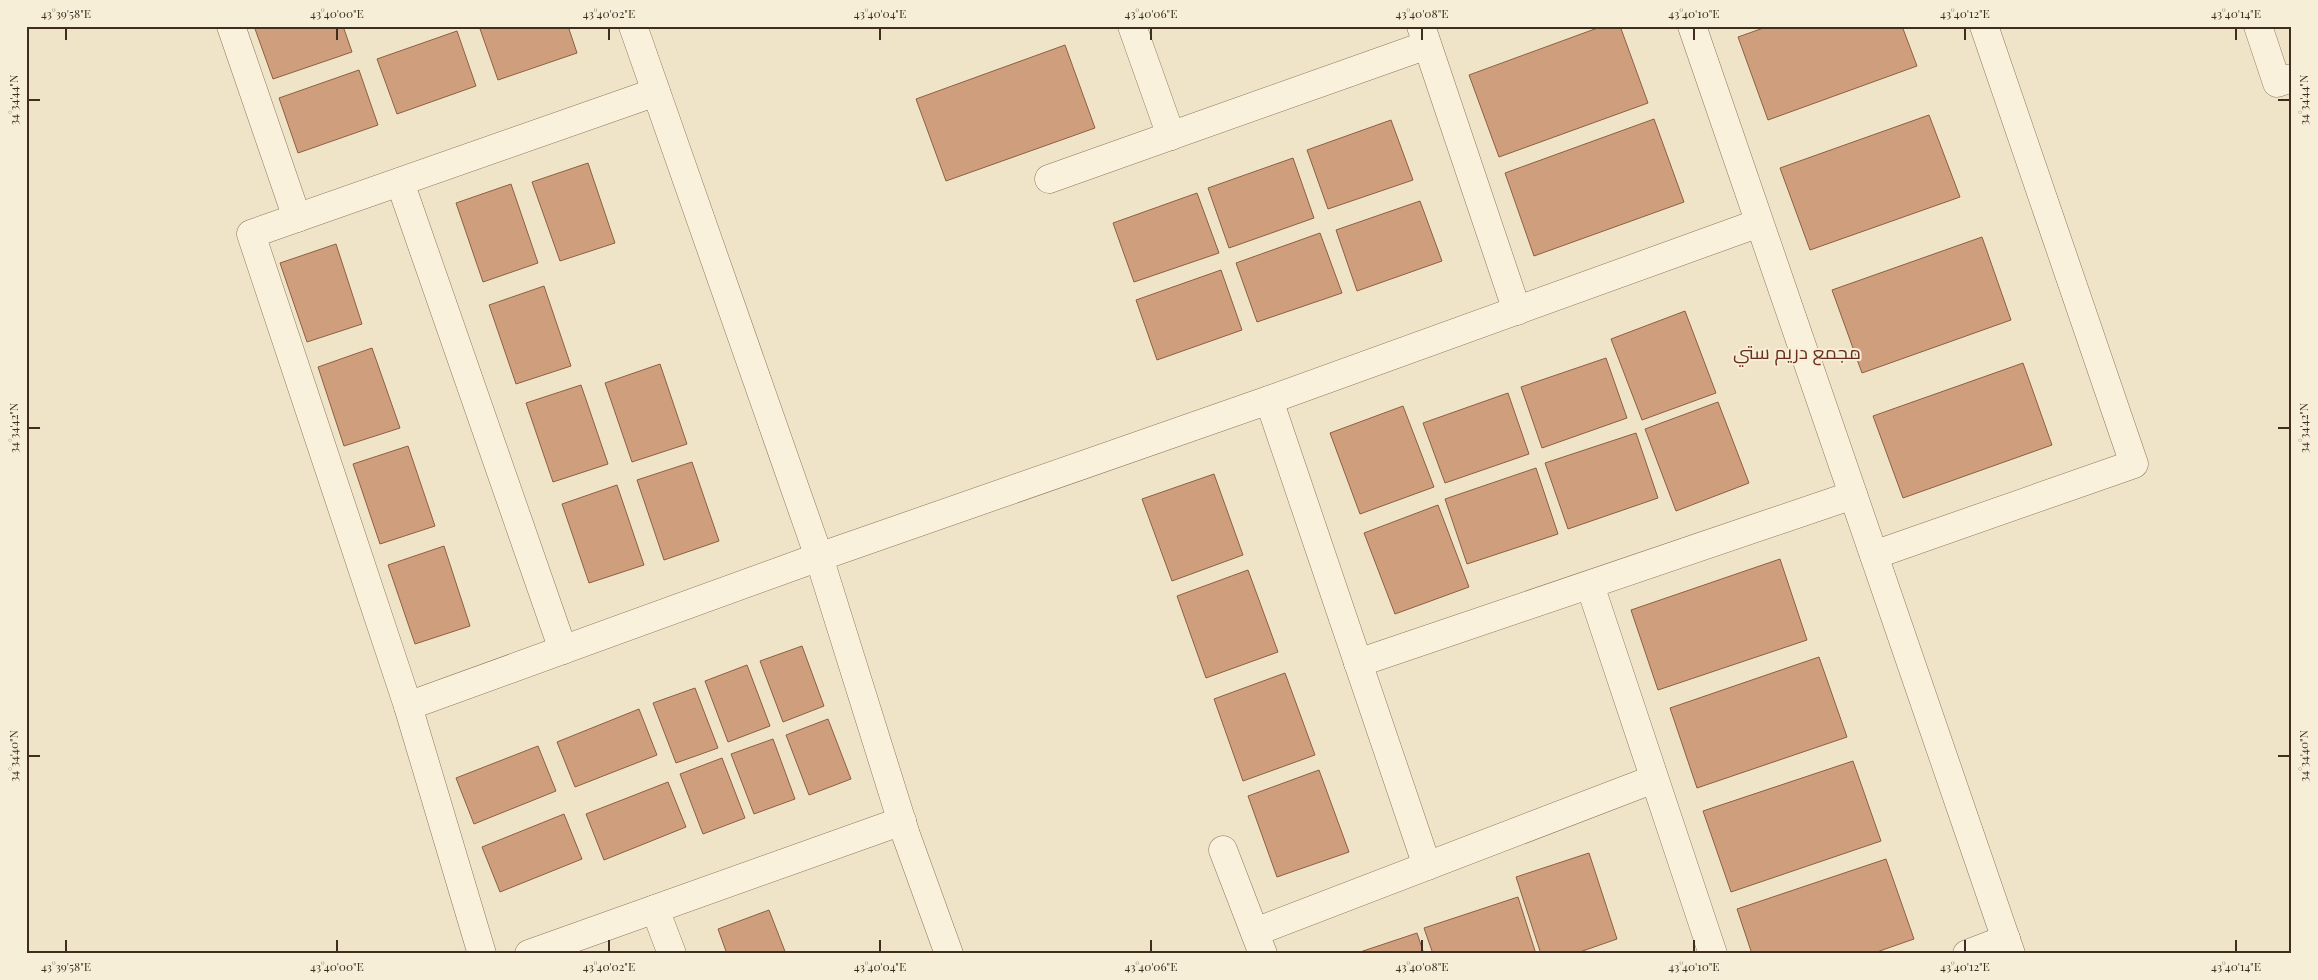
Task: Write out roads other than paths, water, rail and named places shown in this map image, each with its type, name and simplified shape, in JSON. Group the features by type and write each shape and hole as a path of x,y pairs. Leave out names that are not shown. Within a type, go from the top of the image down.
{"street":[{"path":"231,26 296,218"},
{"path":"633,26 820,557 902,821 949,954"},
{"path":"1132,26 1170,136"},
{"path":"1692,26 2009,946 1967,954"},
{"path":"1874,555 2134,464 1984,26"},
{"path":"2258,26 2277,83 2292,78"},
{"path":"1049,179 1170,136 1424,36 1517,311"},
{"path":"482,954 408,706 251,234 656,92"},
{"path":"400,182 563,650"},
{"path":"408,706 820,557 1269,400 1759,223"},
{"path":"1269,400 1427,866"},
{"path":"1358,663 1853,495"},
{"path":"1590,585 1713,954"},
{"path":"1223,850 1259,943 1427,866 1654,779"},
{"path":"529,954 902,821"},
{"path":"655,909 672,954"}],"district":[{"name":"مجمع دريم ستي","path":"1797,351"}]}
